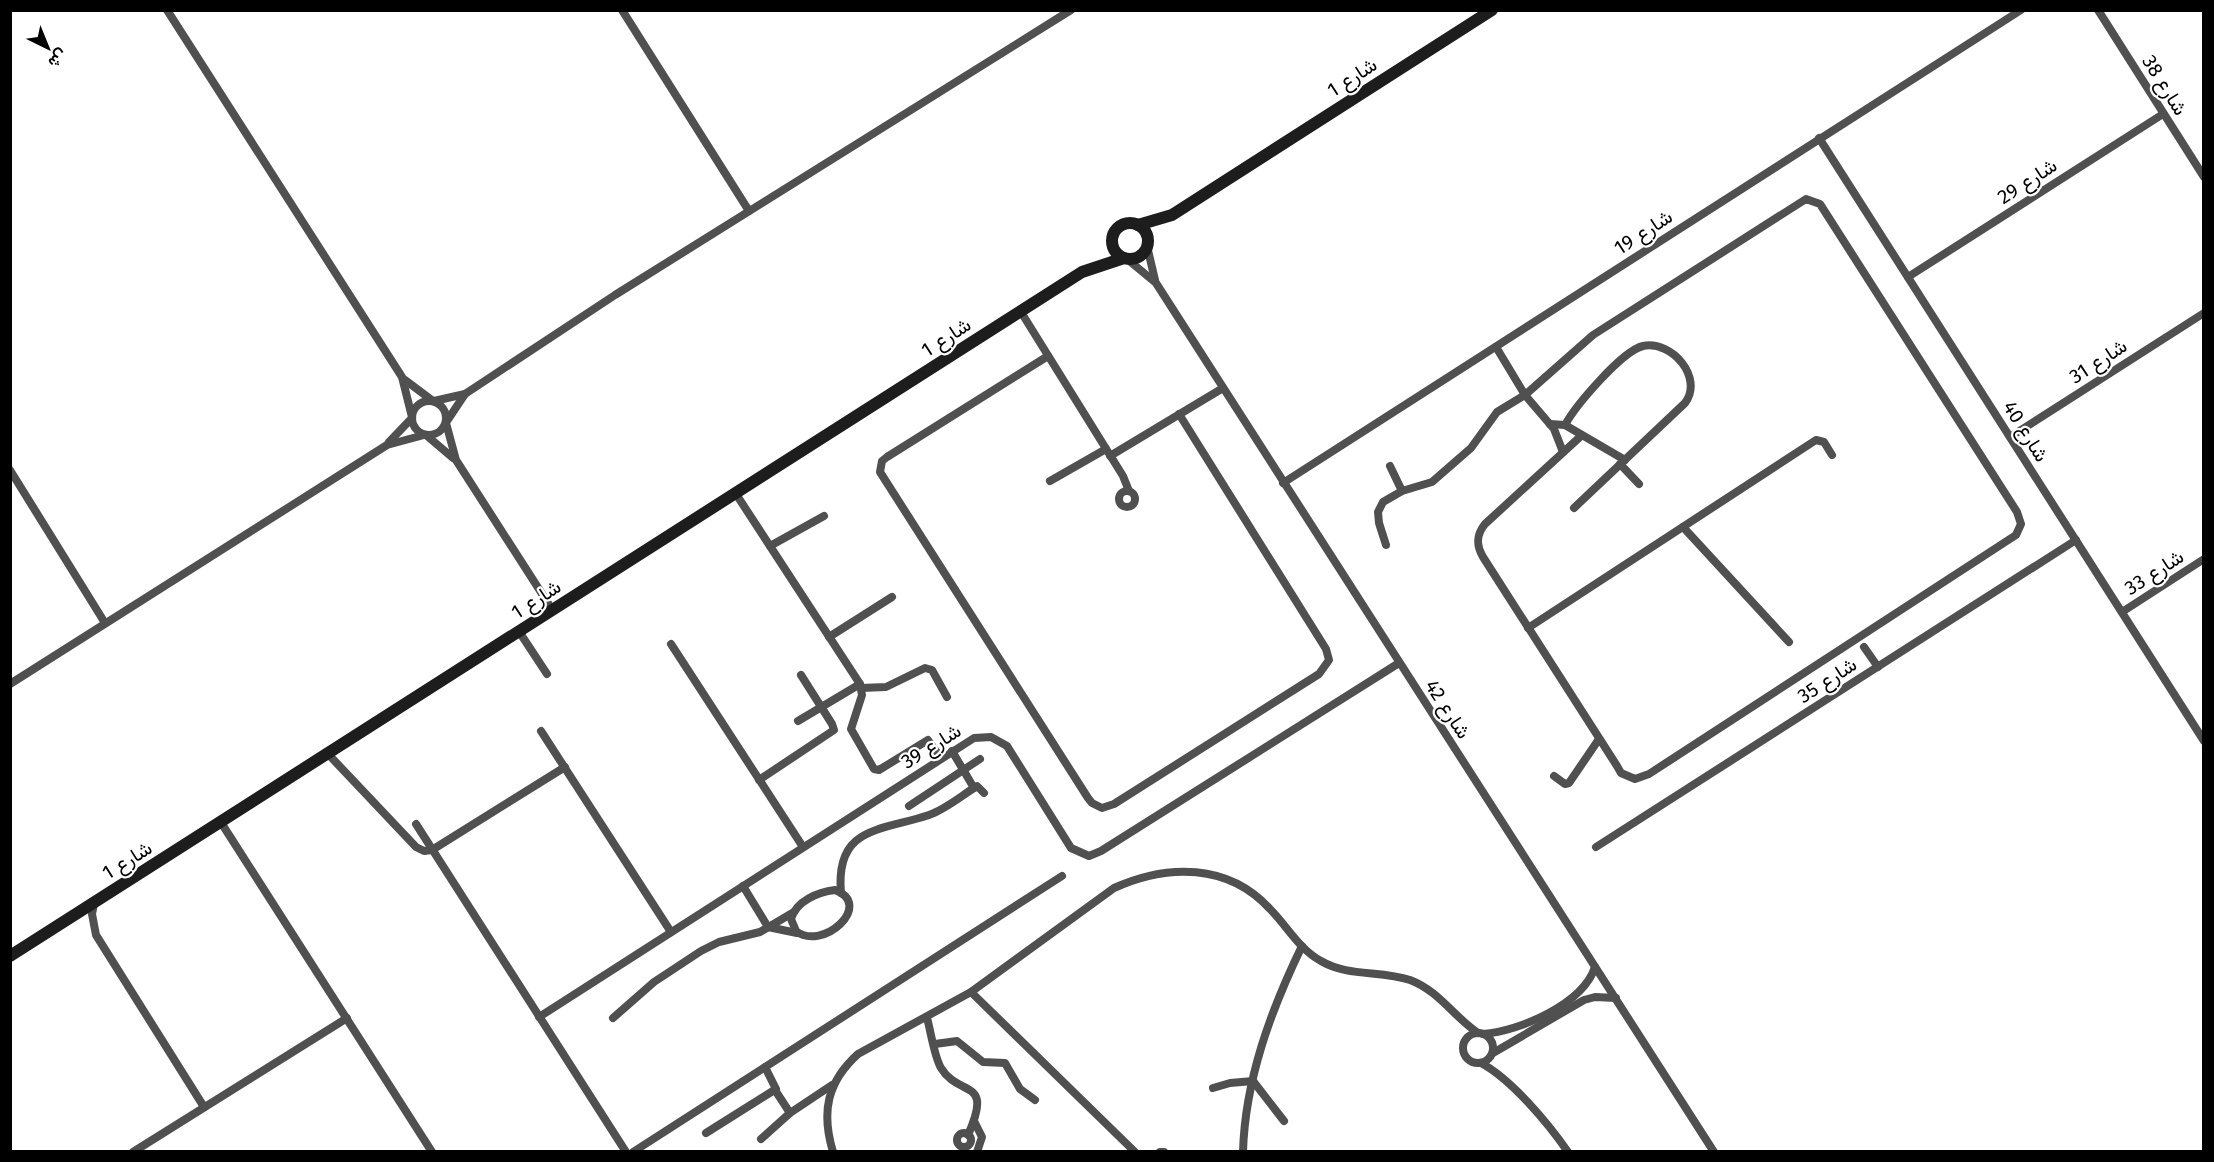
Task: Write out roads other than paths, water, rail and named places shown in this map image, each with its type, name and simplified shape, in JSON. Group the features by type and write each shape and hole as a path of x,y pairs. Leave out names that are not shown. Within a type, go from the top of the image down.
{"street":[{"path":"167,10 402,377 416,430 456,460"},
{"path":"622,10 748,211"},
{"name":"شارع 1","path":"1138,225 1172,215 1492,10"},
{"name":"شارع 19","path":"1283,483 2021,10"},
{"name":"شارع 38","path":"2098,10 2204,177"},
{"path":"10,684 387,445 419,404 465,394 748,211 1066,12"},
{"name":"شارع 29","path":"1908,277 2163,114"},
{"name":"شارع 40","path":"1819,138 2204,741"},
{"path":"1386,545 1380,533 1379,510 1383,502 1402,491 1432,482 1471,448 1497,412 1525,395 1593,335 1806,199 1816,201 2017,512 2021,524 2016,536 1861,643 1642,777 1635,779 1621,772 1479,551 1478,537 1485,524 1581,436"},
{"name":"شارع 1","path":"1147,244 1172,215"},
{"path":"1126,223 1138,225 1144,230 1147,244 1138,257 1125,258 1116,253 1112,241 1119,227 1126,223"},
{"name":"شارع 1","path":"1082,273 1112,241"},
{"name":"شارع 42","path":"1147,244 1156,283"},
{"name":"شارع 1","path":"10,956 222,824 1082,273 1125,258"},
{"name":"شارع 42","path":"1125,258 1156,283 1714,1152"},
{"path":"1021,312 1108,452 1129,491"},
{"name":"شارع 31","path":"2010,437 2204,313"},
{"path":"1565,425 1581,400 1632,351 1653,345 1666,350 1689,375 1692,389 1689,397 1574,508"},
{"path":"1496,346 1525,395 1550,424 1563,452"},
{"path":"1048,356 887,458 880,466 880,472 1088,798 1102,808 1114,804 1320,674 1328,666 1326,649 1179,414"},
{"path":"402,377 444,409 456,460 553,611"},
{"path":"1050,482 1179,414 1223,388"},
{"path":"387,445 440,432 465,394"},
{"path":"1550,424 1565,425 1623,462 1639,484"},
{"path":"1528,628 1816,440 1824,442 1832,455"},
{"path":"1390,466 1402,491"},
{"path":"10,470 105,623"},
{"path":"736,494 860,686 862,695 851,729 874,769 879,770 928,740 941,758"},
{"path":"770,546 824,516"},
{"path":"1683,527 1789,642"},
{"name":"شارع 35","path":"1596,847 2076,540"},
{"name":"شارع 33","path":"2122,612 2204,559"},
{"path":"829,637 892,597"},
{"path":"520,633 547,674"},
{"path":"1861,643 1878,667"},
{"path":"671,644 803,847"},
{"name":"شارع 39","path":"539,1017 974,738 991,737 1000,740 1006,746 1071,848 1089,856 1101,851 1399,663"},
{"path":"798,721 860,686 886,687 925,668 932,670 947,696"},
{"path":"759,780 832,733 834,727 801,675"},
{"path":"541,731 671,932"},
{"path":"1554,776 1568,784 1599,739"},
{"path":"952,751 974,788"},
{"path":"329,755 416,847 424,851 432,850 565,767"},
{"path":"909,806 980,759"},
{"path":"743,886 768,927 800,935 821,934 841,924 848,917 849,908 841,892 840,866 851,844 874,829 936,812 974,788 980,787 984,793"},
{"path":"222,824 432,1152"},
{"path":"416,824 626,1152"},
{"path":"833,1152 826,1119 827,1100 844,1066 858,1054 971,992 1114,888 1137,878 1161,872 1185,870 1204,872 1238,884 1268,906 1302,946 1321,962 1336,968 1392,976 1417,984 1438,996 1460,1019 1493,1043 1492,1055 1498,1074"},
{"path":"633,1152 1062,876"},
{"path":"613,1018 654,982 701,951 718,942 749,936 768,927 794,912 808,899 821,893 835,890 841,892"},
{"path":"94,904 92,914 96,935 204,1107"},
{"path":"794,912 792,923 800,935"},
{"path":"1243,1152 1244,1126 1253,1081 1272,1012 1302,946"},
{"path":"1466,1039 1481,1033 1505,1031 1535,1020 1579,992 1592,976 1595,967"},
{"path":"971,992 1135,1152"},
{"path":"1481,1063 1584,1000 1606,996 1616,998"},
{"path":"133,1152 347,1018"},
{"path":"927,1018 941,1068 952,1080 967,1086 976,1099 977,1114 968,1135 963,1134 958,1137 961,1149"},
{"path":"1460,1019 1466,1039 1463,1048 1467,1058 1481,1063 1498,1074 1547,1124 1568,1152"},
{"path":"935,1044 957,1041 983,1062 1005,1063 1020,1089 1035,1101"},
{"path":"765,1067 776,1087 775,1090 790,1113"},
{"path":"1213,1088 1230,1083 1253,1081"},
{"path":"1253,1081 1284,1121"},
{"path":"761,1139 790,1113 833,1085"},
{"path":"706,1133 775,1090"},
{"path":"974,1121 982,1137 977,1152"},
{"path":"645,1143 651,1152"}]}
